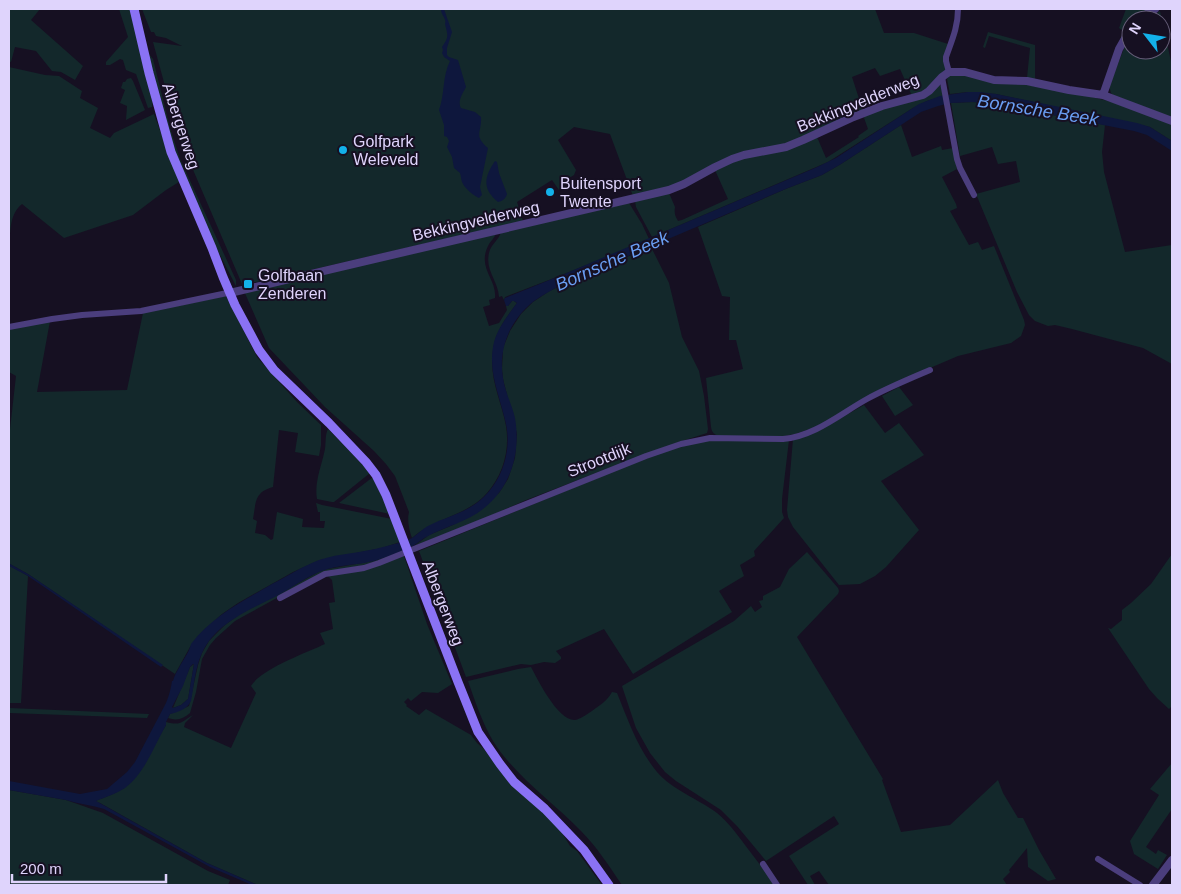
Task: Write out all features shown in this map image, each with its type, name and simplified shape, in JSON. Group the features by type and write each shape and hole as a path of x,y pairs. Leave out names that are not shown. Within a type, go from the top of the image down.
{"main road":[{"name":"Albergerweg","path":"134,9 149,73 171,152 212,248 259,350 274,370 329,423 376,475 404,540 478,732 514,782 545,809 584,850 609,885"}],"street":[{"path":"958,9 956,29 946,57 945,94 957,159 974,195"},
{"path":"1104,95 1121,46"},
{"path":"946,75 959,71 994,80 1027,81 1104,95 1172,121"},
{"name":"Bekkingvelderweg","path":"9,327 82,315 141,311 232,292 669,190 732,159 786,147 844,120 882,106 923,96 946,75"},
{"name":"Strootdijk","path":"280,598 325,574 372,566 646,456 681,444 710,438 783,439 801,435 831,422 867,399 930,370"},
{"path":"1098,859 1140,885"},
{"path":"1153,885 1170,867 1172,860"},
{"path":"763,864 777,885"}],"green space":[{"path":"9,9 40,9 31,20 83,66 75,80 61,72 52,71 36,51 15,47 11,62 9,61"},
{"path":"119,9 132,9 153,98 152,107 148,108 136,74 126,70 123,60 120,59 110,65 106,65 106,62 128,37"},
{"path":"142,9 875,9 884,33 914,33 948,44 946,70 928,89 912,96 900,69 880,76 875,68 852,77 863,111 845,117 791,143 753,151 671,186 633,196 610,134 574,127 558,140 576,170 574,175 564,181 559,190 552,180 517,202 523,221 242,284 182,144 153,42 182,46 166,38 156,36 154,32 151,32"},
{"path":"1126,9 1152,9 1150,10"},
{"path":"988,32 1035,45 1035,80 1027,78 1030,48 989,36 985,48 983,47"},
{"path":"1121,38 1121,45 1113,61 1111,61"},
{"path":"148,53 153,59 170,128 180,159 236,280 236,286 206,228 172,150"},
{"path":"1121,56 1121,60 1171,60 1172,117 1114,96 1109,86"},
{"path":"9,67 59,76 82,91 80,98 98,108 90,128 110,138 114,133 154,114 179,182 133,215 64,238 22,204 13,218 9,246"},
{"path":"957,74 1017,83 1112,102 1172,123 1172,141 1150,127 996,94 968,92 950,94 947,79 949,76"},
{"path":"131,78 145,110 126,120 127,106 120,103 125,90 121,88 123,82"},
{"path":"939,85 941,86 943,96 913,108 828,162 652,237 636,207 635,201 669,193 675,207 676,218 678,221 682,220 728,199 715,170 736,160 817,137 826,158 868,129 863,115"},
{"path":"951,103 991,103 1105,125 1102,152 1104,172 1125,252 1172,245 1172,364 1143,348 1055,325 1048,326 1035,321 1029,315 1017,292 976,194 1020,182 1016,161 998,164 992,147 960,156"},
{"path":"901,125 912,157 941,146 942,150 953,148 957,169 942,177 957,208 950,211 969,245 978,242 982,250 994,246 1024,320 1025,325 1021,336 1011,343 958,356 923,371 816,427 795,434 784,436 720,437 716,435 711,427 706,378 743,369 736,340 729,340 730,297 722,296 698,227 822,175"},
{"path":"629,203 649,239 505,297 504,300 502,296 499,297 488,259 490,250 501,232"},
{"path":"496,234 489,244 485,260 495,291 495,298 489,300 490,305 483,307 489,326 499,323 507,310 506,306 512,301 517,303 499,331 494,344 492,361 494,380 506,426 507,444 504,462 493,486 479,501 430,526 412,538 408,518 409,512 395,476 374,451 325,407 269,348 244,291"},
{"path":"651,247 669,283 682,337 699,371 704,396 707,433 526,500 414,546 429,535 453,525 499,493 508,479 515,458 517,434 503,379 503,348 510,331 521,314 533,302 567,282"},
{"path":"226,296 257,357 297,402 321,425 319,456 295,452 298,433 279,430 273,487 262,492 257,499 253,519 257,521 255,533 265,535 271,540 273,539 277,512 303,519 302,527 324,528 325,521 320,521 320,512 318,512 316,503 392,519 400,542 382,548 320,560 293,572 238,603 202,632 190,647 175,674 28,574 10,564 10,566 28,576 21,703 9,703 9,438 16,376 9,372 9,329 50,321 37,392 127,390 143,313"},
{"path":"899,387 913,405 895,416 882,396"},
{"path":"864,405 885,433 899,423 924,455 881,481 919,530 886,567 875,576 860,584 839,585 793,527 788,517 793,439 832,423"},
{"path":"328,429 370,473 334,502 317,499 316,493"},
{"path":"789,440 782,499 784,518 754,551 755,556 740,565 744,576 719,591 732,612 633,674 604,629 556,651 561,659 555,663 521,664 466,677 419,551 656,454 706,441"},
{"path":"373,477 390,514 339,503"},
{"path":"403,551 372,564 324,572 235,621 216,638 202,659 190,713 180,719 168,718 170,714 189,706 202,653 209,641 225,625 240,614 322,570 373,561"},
{"path":"807,552 839,591 797,637 883,779 901,832 950,825 998,780 1003,793 1018,818 1023,818 1056,879 1048,881 1028,867 1027,848 1003,879 1007,885 829,885 819,871 810,876 815,885 808,885 789,856 839,824 834,816 766,861 721,810 676,781 665,772 650,753 636,728 622,686 734,621 751,606 755,612 762,607 759,601 763,600 763,596 780,587 789,569"},
{"path":"1172,554 1172,706 1169,709 1149,689 1108,628 1111,629 1122,620 1122,610 1151,584"},
{"path":"404,556 427,624 452,684 438,693 422,692 411,701 408,698 404,702 406,706 419,715 426,709 471,735 505,776 558,826 570,846 577,851 602,885 258,885 207,863 95,801 117,792 130,782 147,759 166,722 178,723 193,715 185,723 184,727 231,748 256,693 251,686 256,680 274,668 325,644 320,633 333,629 329,603 335,602 332,580 327,575"},
{"path":"194,664 188,699 181,705 173,708 190,667"},
{"path":"531,667 549,699 569,719 582,718 603,703 612,692 617,693 639,744 657,772 670,784 710,808 729,824 775,885 622,885 587,837 512,765 493,741 482,719 468,681"},
{"path":"9,708 149,714 147,718 10,713 9,733"},
{"path":"1172,763 1172,809 1146,847 1156,854 1158,850 1167,855 1158,869 1134,854 1130,841 1159,795 1150,789"},
{"path":"9,790 66,800 103,813 208,871 230,880 228,885 9,885"}],"water":[{"path":"441,9 444,9 452,32 447,55 458,60 466,87 461,97 461,108 475,112 481,117 479,137 488,148 480,187 482,195 479,198 469,192 463,185 460,173 454,168 452,157 447,147 449,141 444,136 444,125 439,110 447,67 450,61 442,53 442,47 447,34"},
{"name":"Bornsche Beek","path":"968,92 996,94 1137,123 1150,127 1172,141 1172,151 1147,135 1134,131 991,103 951,103 938,106 921,112 822,175 567,282 534,301 518,317 504,345 502,356 503,378 515,418 516,444 512,468 507,480 493,500 477,513 424,538 413,546 374,561 334,567 317,573 226,624 217,632 202,653 196,671 191,701 182,710 170,714 144,767 125,788 96,801 207,863 258,885 252,885 210,867 104,809 9,790 9,781 80,794 107,789 127,772 135,762 166,703 172,681 191,644 199,634 228,610 313,562 375,549 412,538 427,526 473,506 486,495 499,477 506,457 506,424 495,383 492,363 492,353 496,337 517,303 512,301 506,306 505,298 815,168 836,158 919,104 940,96","holes":["194,664 188,699 181,705 173,708 190,667"]},
{"path":"495,161 497,162 507,194 504,199 498,202 489,192 486,183"},
{"path":"10,564 28,574 163,665 161,667 28,576 9,566"}],"place":[{"name":"Golfpark Weleveld","path":"343,150"},
{"name":"Buitensport Twente","path":"550,192"},
{"name":"Golfbaan Zenderen","path":"248,284"}]}
